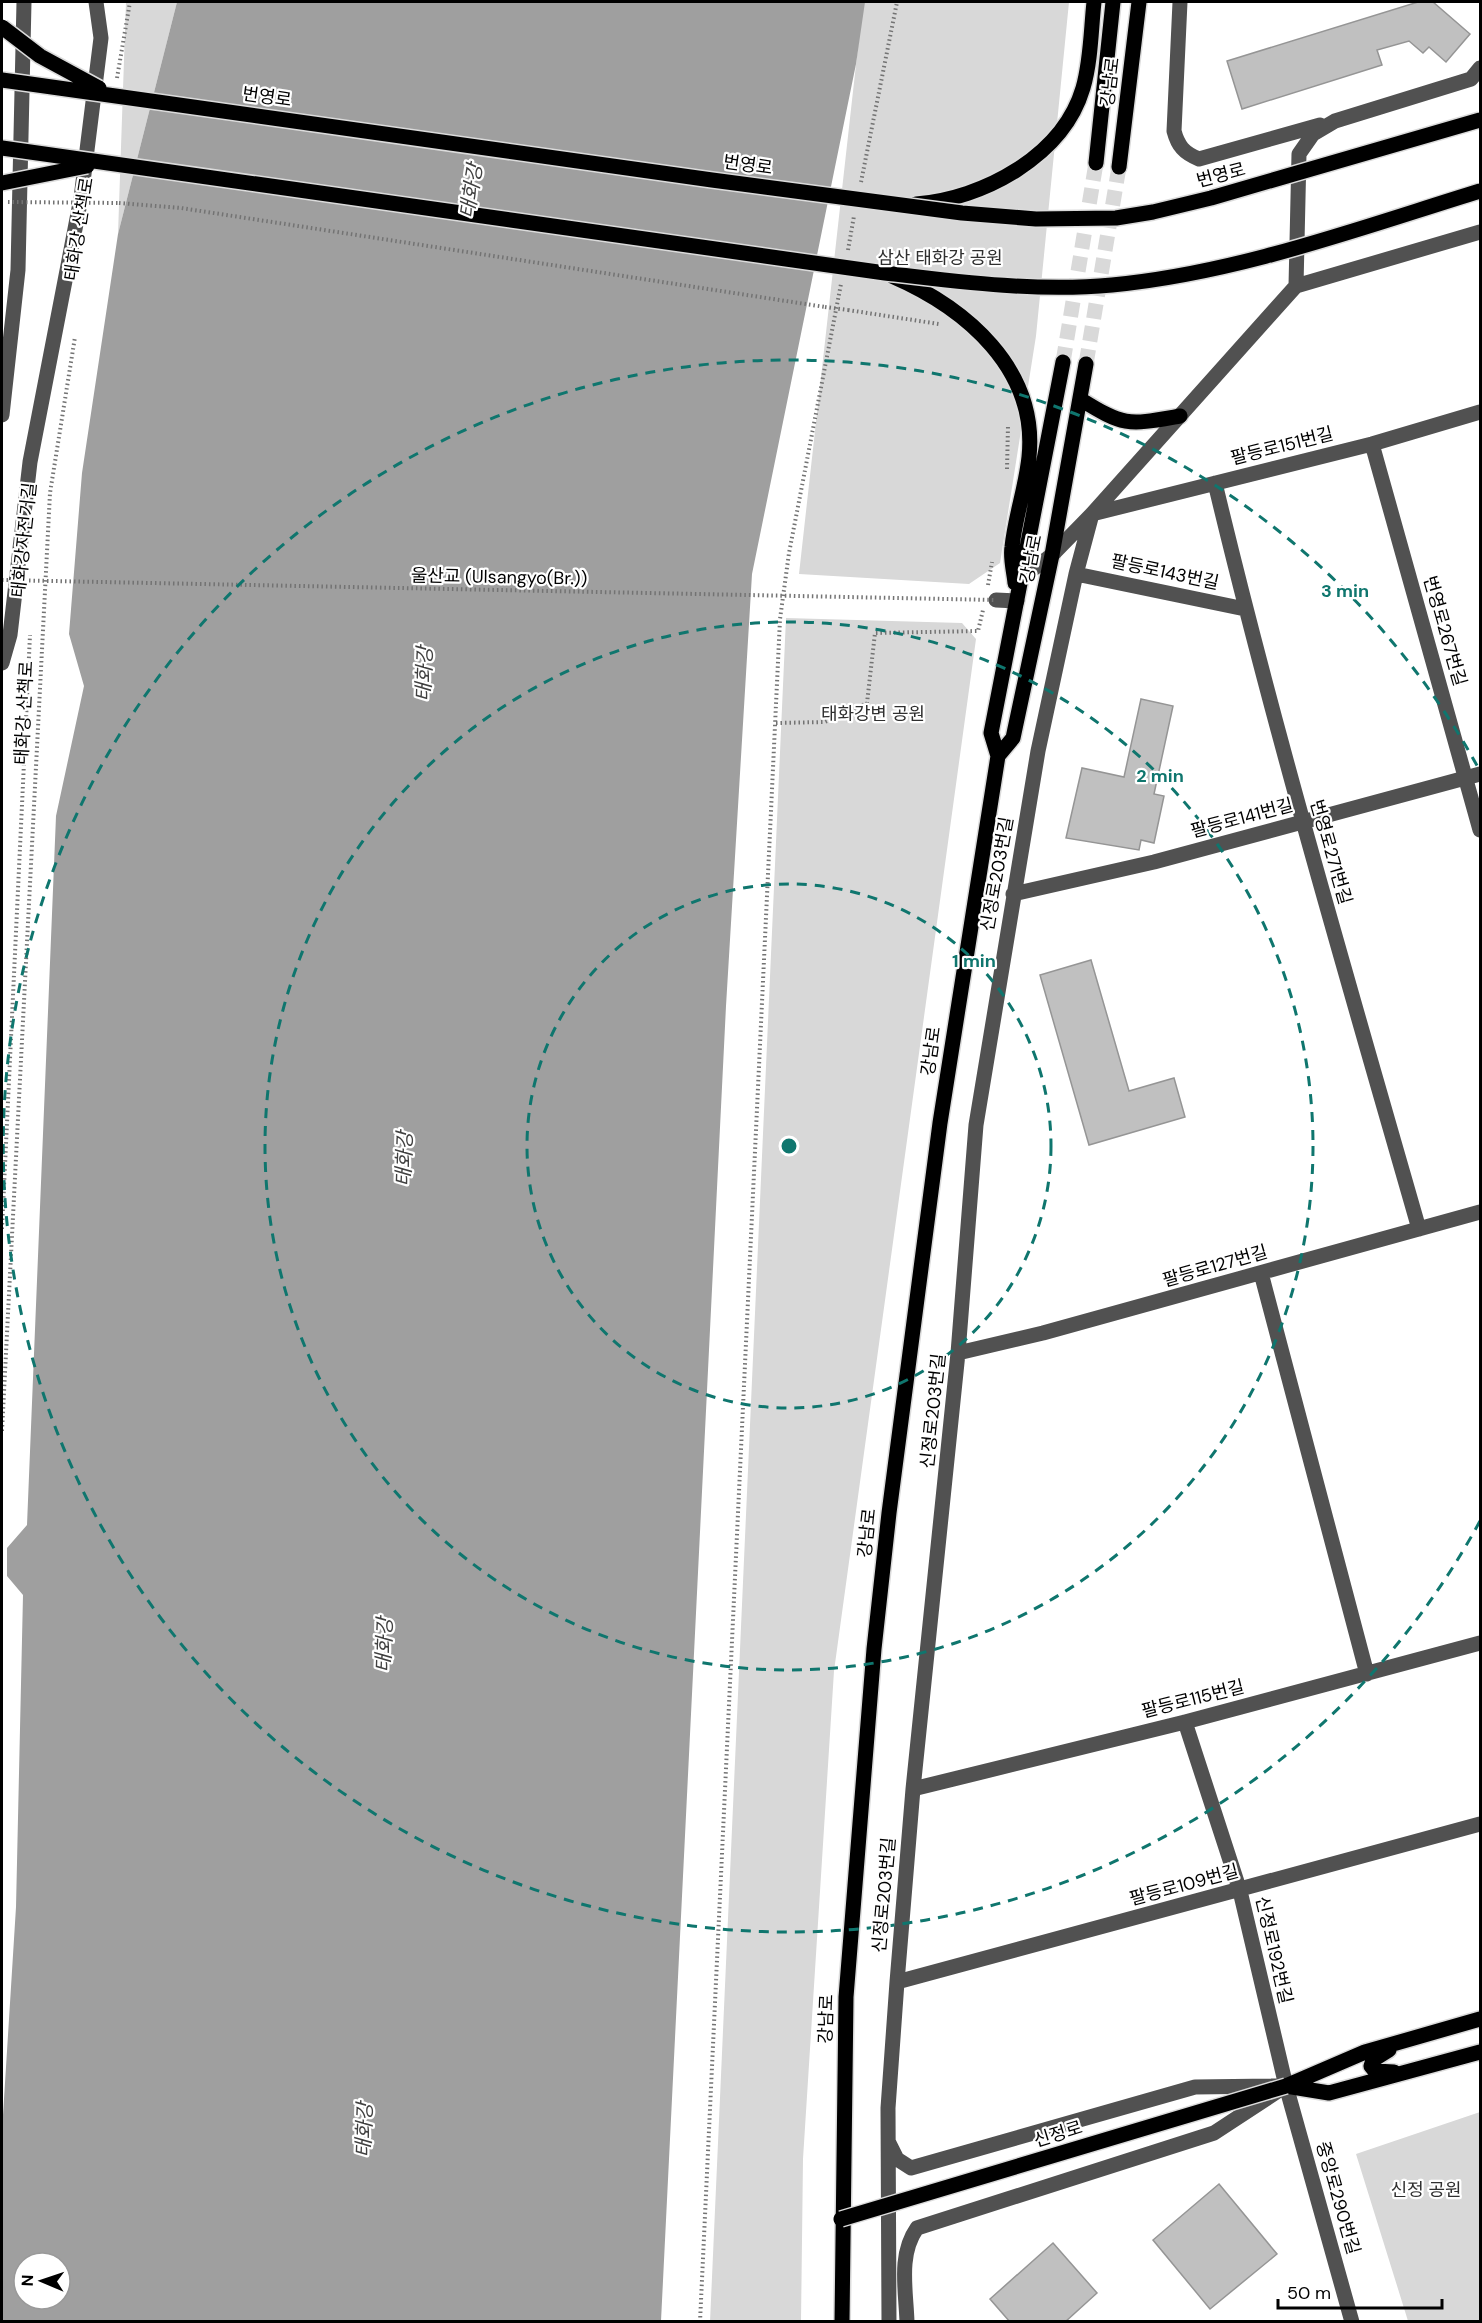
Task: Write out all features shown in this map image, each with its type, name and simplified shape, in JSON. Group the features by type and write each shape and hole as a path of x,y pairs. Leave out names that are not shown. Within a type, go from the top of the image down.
{"main road":[{"path":"898,205 956,198 1020,167 1047,147 1068,123 1084,87 1094,2"},
{"name":"강남로","path":"1096,163 1113,2"},
{"name":"강남로","path":"1119,167 1139,2"},
{"path":"2,27 64,71 117,90"},
{"name":"번영로","path":"2,80 117,90 898,205 1036,219 1072,220 1125,216 1211,198 1480,120"},
{"path":"2,148 885,273 958,282 1027,286 1070,287 1131,282 1231,265 1480,191"},
{"path":"2,183 42,173 109,164"},
{"path":"885,273 915,286 938,301 984,338 1004,359 1019,383 1027,414 1029,454 1011,549 1017,601"},
{"name":"강남로","path":"842,2322 846,1997 875,1638 940,1123 998,756 990,733 1063,362"},
{"name":"강남로","path":"998,756 1013,738 1052,555 1086,364"},
{"path":"1080,399 1114,420 1130,423 1180,416"},
{"name":"신정로","path":"842,2219 1286,2086 1365,2052 1480,2019"},
{"path":"1422,2036 1378,2056 1371,2066 1375,2071 1391,2072 1429,2066"},
{"name":"신정로","path":"1286,2086 1329,2093 1480,2052"}],"street":[{"path":"2,415 18,270 25,2"},
{"path":"23,22 30,2"},
{"path":"96,2 101,38"},
{"path":"2,663 10,635 30,462 81,198 101,38 101,2"},
{"path":"1180,2 1174,131 1178,145 1188,154 1199,159 1335,121 1477,74"},
{"path":"1296,286 1299,154 1313,134 1335,121"},
{"path":"1021,578 1052,555 1092,514 1296,286 1480,232"},
{"name":"팔등로151번길","path":"1092,514 1372,444 1480,412"},
{"name":"번영로267번길","path":"1372,444 1473,776 1480,830"},
{"name":"번영로271번길","path":"1215,483 1245,609 1302,822 1419,1229"},
{"name":"신정로203번길","path":"889,2322 888,2142 897,1982 913,1789 958,1353 976,1125 1038,751 1076,574 1092,514"},
{"name":"팔등로143번길","path":"1076,574 1245,609"},
{"path":"996,600 1017,601"},
{"name":"팔등로141번길","path":"1013,894 1154,862 1473,776"},
{"name":"팔등로127번길","path":"958,1353 1043,1334 1480,1212"},
{"path":"1261,1273 1367,1674"},
{"name":"팔등로115번길","path":"913,1789 1185,1722 1480,1643"},
{"name":"신정로192번길","path":"1185,1722 1240,1891 1286,2086"},
{"name":"팔등로109번길","path":"897,1982 1240,1891 1480,1824"},
{"path":"888,2142 897,2159 911,2168 1195,2087 1286,2086"},
{"path":"907,2322 904,2260 908,2241 917,2228 1214,2133 1286,2086"},
{"name":"중앙로290번길","path":"1286,2086 1352,2322"}],"path":[{"path":"117,90 130,2"},
{"path":"860,187 897,2"},
{"path":"90,204 92,192"},
{"name":"태화강 산책로","path":"95,212 97,201"},
{"path":"7,202 119,203 181,208 946,326"},
{"path":"847,255 856,210"},
{"path":"700,2322 780,619 789,554 842,278"},
{"name":"태화강 산책로","path":"2,1431 50,494 76,330"},
{"path":"1007,470 1008,423"},
{"path":"776,723 825,722 867,703 875,633 978,631 995,550"},
{"name":"태화강자전거길","path":"32,587 33,575"},
{"name":"울산교 (Ulsangyo(Br.))","path":"2,580 996,600"},
{"path":"2,1229 30,633"}],"green space":[{"path":"126,2 177,2 118,234"},
{"name":"삼산 태화강 공원","path":"863,2 1069,2 1036,336 1000,563 969,584 799,574"},
{"name":"태화강변 공원","path":"786,618 962,623 976,639 834,1671 803,2159 801,2321 710,2322"},
{"name":"신정 공원","path":"1480,2112 1480,2321 1408,2321 1356,2154"}],"water":[{"name":"태화강","path":"177,2 865,2 856,64 752,574 726,1006 661,2321 2,2322 2,2131 16,1907 23,1595 7,1576 7,1548 27,1525 56,816 84,686 69,634 82,473 118,234"}],"building":[{"path":"1418,2 1433,2 1470,34 1446,62 1429,47 1423,53 1409,41 1377,50 1382,65 1242,109 1227,61"},
{"path":"1141,699 1173,706 1154,794 1164,796 1154,843 1141,840 1139,850 1066,838 1082,768 1124,777"},
{"path":"1091,960 1129,1091 1174,1078 1185,1117 1089,1145 1040,975"},
{"path":"1219,2184 1277,2254 1210,2309 1153,2240"},
{"path":"1053,2243 1097,2293 1065,2322 1010,2322 990,2299"}],"tunnel":[{"path":"1063,362 1096,163"},
{"path":"1086,364 1119,167"}]}
